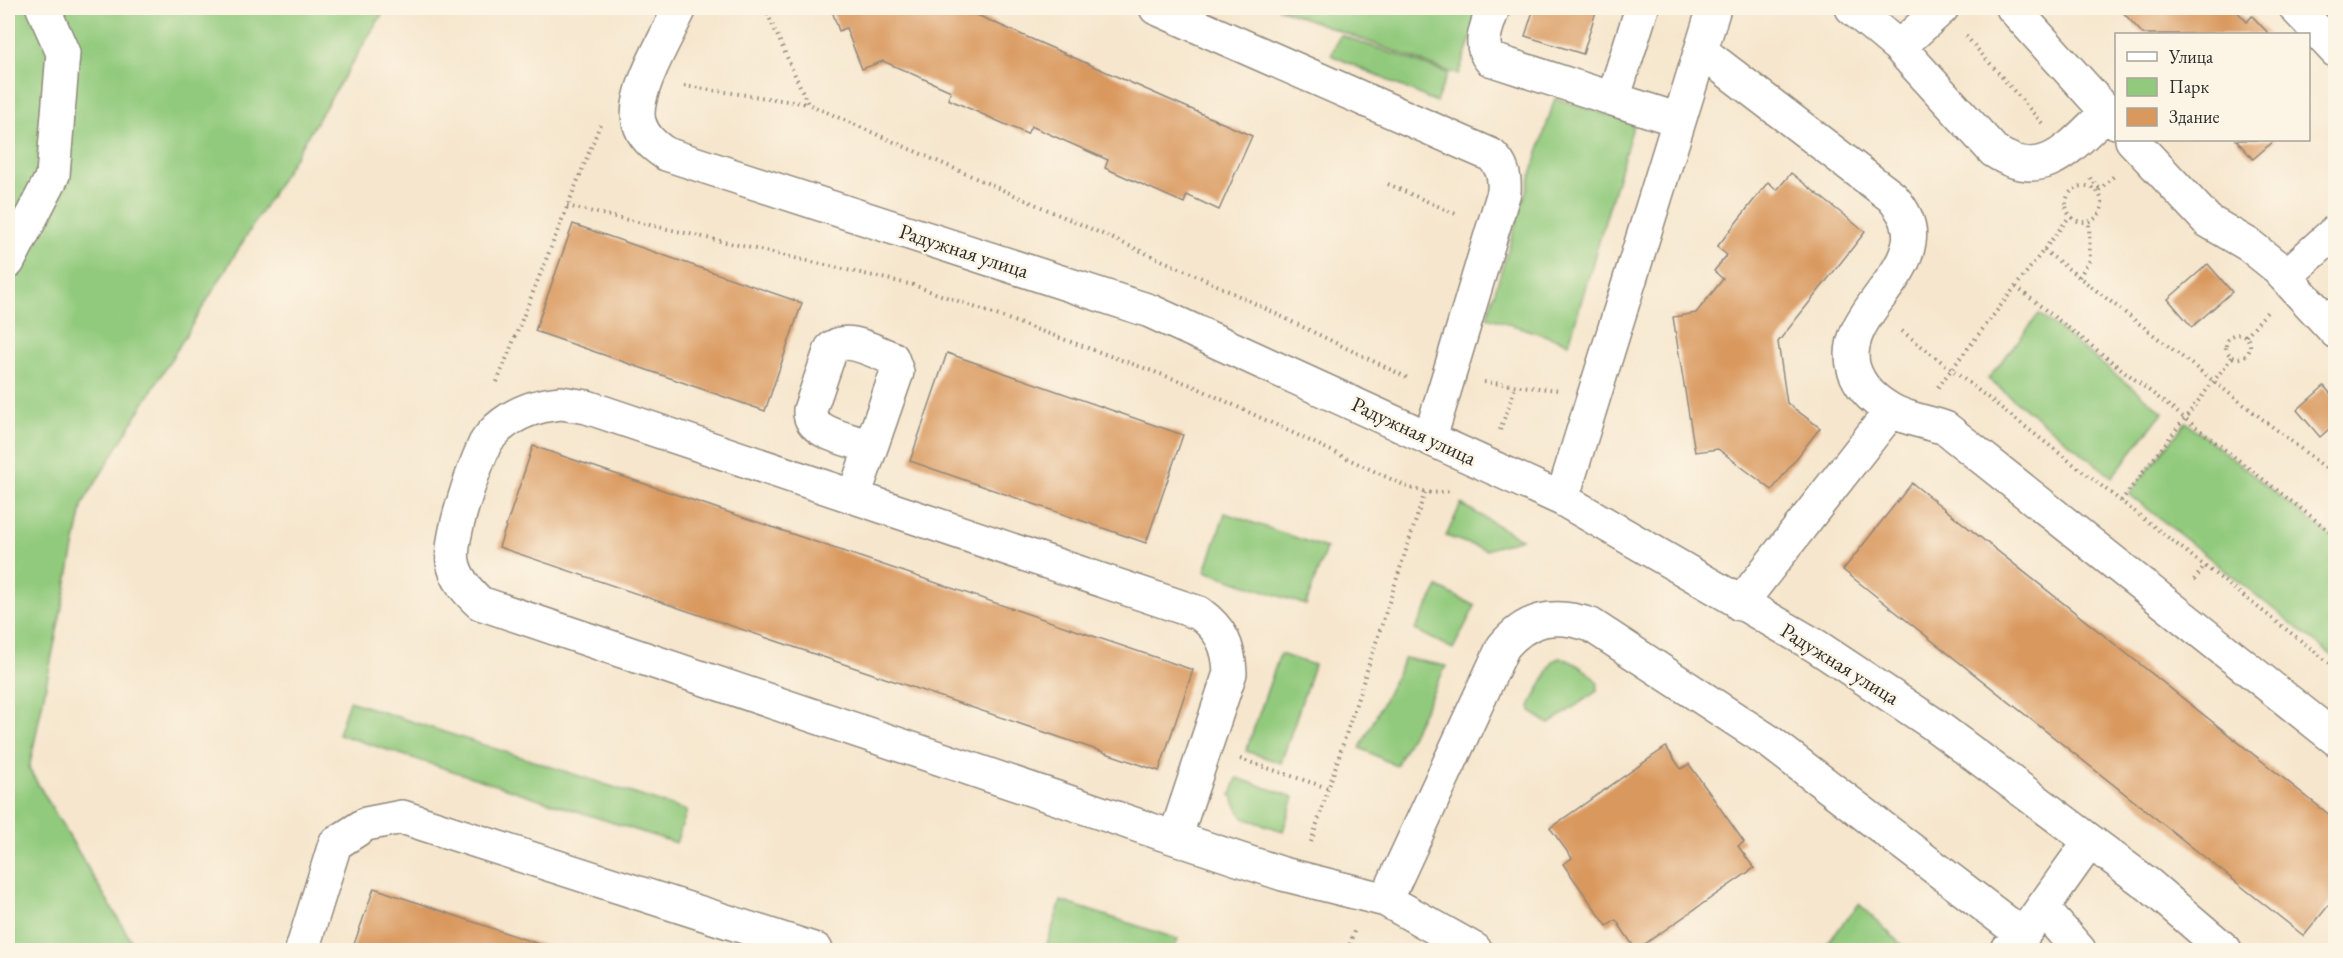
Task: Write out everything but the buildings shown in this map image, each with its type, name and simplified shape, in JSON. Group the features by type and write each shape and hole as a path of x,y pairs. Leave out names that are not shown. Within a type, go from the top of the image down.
{"street":[{"path":"8,262 53,175 63,53 43,8"},
{"name":"Радужная улица","path":"680,8 639,102 639,123 654,146 666,154 1150,311 1562,500 1816,646 1932,723 2156,892 2224,951"},
{"path":"1156,8 1491,155 1502,169 1505,180 1504,192 1430,438"},
{"path":"1493,8 1483,40 1485,53 1490,59 1679,120"},
{"path":"1613,99 1642,8"},
{"path":"1562,500 1714,8"},
{"path":"1852,8 1899,47 1994,151 2009,161 2037,165 2057,158 2112,117 2013,8"},
{"path":"1899,47 1942,8"},
{"path":"2296,8 2336,51"},
{"path":"1701,51 1892,197 1904,211 1909,243 1903,259 1852,340 1852,360 1857,378 1869,396 1902,414 1945,428 2336,739"},
{"path":"2133,141 2208,221 2261,253 2336,332"},
{"path":"2285,277 2336,231"},
{"path":"1175,838 1230,673 1229,652 1221,634 1212,622 1199,613 587,406 545,404 517,415 498,428 484,444 452,543 453,564 459,579 480,603 1175,838 1299,879 1386,900 1475,951"},
{"path":"1740,604 1902,414"},
{"path":"854,496 871,447"},
{"path":"1386,900 1503,647 1526,626 1552,617 1571,618 1591,625 1770,742 2014,943 2090,841"},
{"path":"302,951 335,844 366,824 402,817 816,951"},
{"path":"2042,908 2079,951"}],"path":[{"path":"765,8 808,104"},
{"path":"1942,8 2100,189"},
{"path":"647,81 808,104 1445,387 1516,386 1594,394"},
{"path":"498,428 496,394 499,373 603,117"},
{"path":"1388,184 1493,230"},
{"path":"2087,187 2097,192 2102,201 2101,212 2089,222 2079,222 2070,216 2066,206 2068,195 2077,188 2087,187"},
{"path":"567,206 913,285 1191,385 1410,488 1425,492 1472,487 1482,476 1516,386"},
{"path":"1902,414 1951,369 2070,216"},
{"path":"2079,277 2090,260 2089,222"},
{"path":"2044,250 2336,476"},
{"path":"2016,287 2336,536"},
{"path":"1873,308 2336,668"},
{"path":"2238,334 2246,336 2250,344 2249,352 2241,357 2233,356 2228,350 2227,341 2238,334"},
{"path":"2121,501 2233,356"},
{"path":"1299,879 1425,492"},
{"path":"1205,748 1328,788"}],"green space":[{"path":"8,8 386,8 83,503 29,769 132,942 133,950 8,950"},
{"path":"1278,8 1480,8 1481,9 1458,75"},
{"path":"1340,35 1448,73 1436,102 1331,55"},
{"path":"1555,98 1634,123 1569,343 1487,317"},
{"path":"2039,314 2163,412 2112,477 1988,379"},
{"path":"2186,422 2335,540 2335,658 2129,494"},
{"path":"1461,504 1521,539 1486,550 1446,536"},
{"path":"1225,513 1326,548 1306,605 1205,571"},
{"path":"1438,587 1475,606 1453,649 1415,630"},
{"path":"1280,654 1314,665 1281,763 1246,751"},
{"path":"1405,658 1446,666 1396,766 1360,748"},
{"path":"1559,658 1586,671 1598,684 1597,691 1549,724 1532,713 1530,706 1553,661"},
{"path":"349,701 687,811 676,843 338,734"},
{"path":"1237,778 1294,797 1283,831 1243,818 1231,795"},
{"path":"1061,901 1178,939 1174,950 1045,950"},
{"path":"1859,904 1907,950 1821,950"}]}
